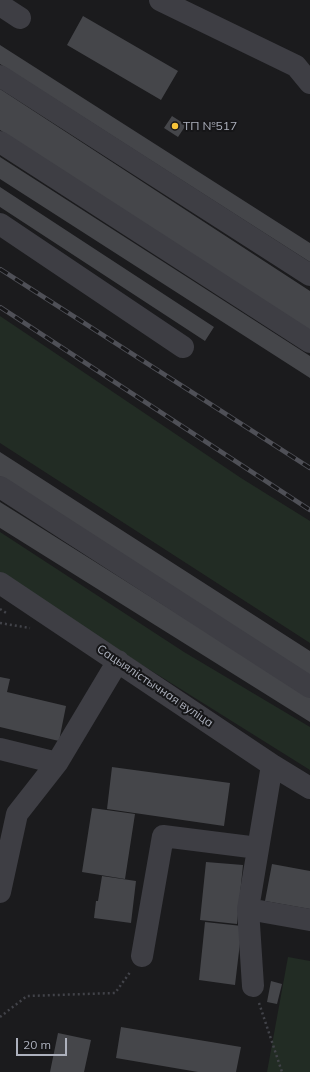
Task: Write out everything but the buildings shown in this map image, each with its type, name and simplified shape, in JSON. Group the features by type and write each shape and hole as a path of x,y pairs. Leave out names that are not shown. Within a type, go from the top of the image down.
{"street":[{"path":"160,0 296,66 310,83"},
{"path":"0,5 20,18"},
{"path":"0,76 310,276"},
{"path":"0,142 310,342"},
{"path":"0,224 183,347"},
{"path":"0,487 310,687"},
{"name":"Сацыялістычная вуліца","path":"0,583 272,765 310,788"},
{"path":"0,892 17,814 57,763 118,661"},
{"path":"0,749 57,763"},
{"path":"253,986 248,909 272,765"},
{"path":"142,956 162,836 258,848"},
{"path":"248,909 310,920"}],"path":[{"path":"0,623 30,628"},
{"path":"0,1017 27,996 116,993 142,956"},
{"path":"253,986 282,1072"}],"shaded area":[{"path":"0,316 241,478 310,521 310,643 0,443"},
{"path":"0,532 184,652 310,727 310,770 0,576"},
{"path":"288,957 310,961 310,1072 267,1072"}],"railway":[{"path":"0,269 310,468"},
{"path":"0,307 310,510"}],"place":[{"name":"ТП №517","path":"175,126"}]}
